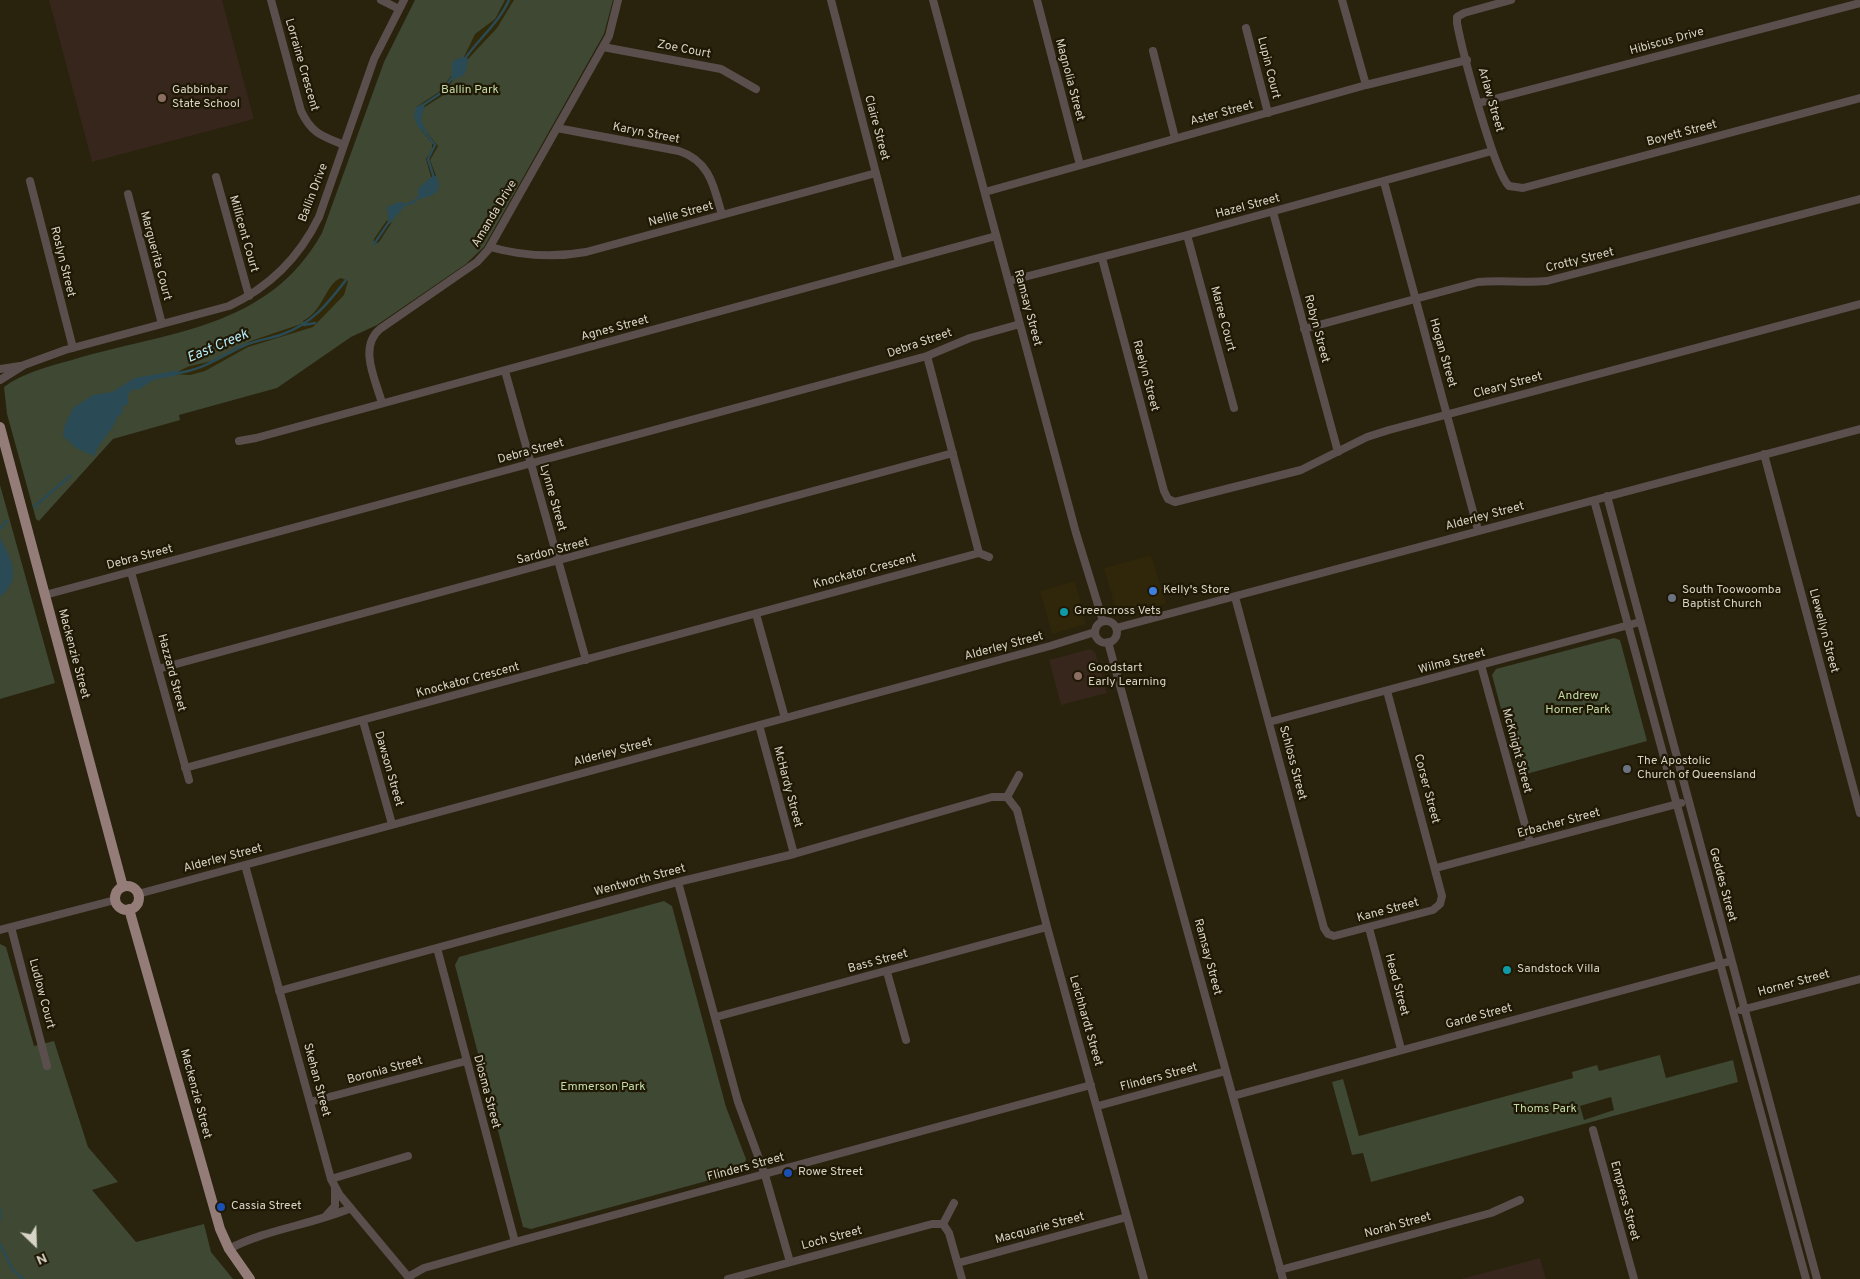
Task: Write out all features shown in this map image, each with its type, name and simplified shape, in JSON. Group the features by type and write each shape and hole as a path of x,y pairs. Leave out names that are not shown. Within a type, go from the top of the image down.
{"main road":[{"name":"Mackenzie Street","path":"0,427 124,887"},
{"path":"124,887 133,888 138,894 137,903 129,910 119,907 115,900 117,892 124,887"},
{"name":"Mackenzie Street","path":"129,910 214,1208 229,1249 250,1279"}],"street":[{"name":"Lorraine Crescent","path":"271,0 301,111 314,132 344,145"},
{"path":"381,0 399,9"},
{"name":"Ballin Drive","path":"0,369 24,365 73,348 216,310 249,296 284,270 307,240 318,217 374,59 404,0"},
{"name":"Amanda Drive","path":"382,404 369,354 370,342 374,335 477,262 490,248 603,46 614,22 618,0"},
{"name":"Claire Street","path":"831,0 899,262"},
{"name":"Ramsay Street","path":"933,0 1076,533 1103,621"},
{"name":"Magnolia Street","path":"1037,0 1080,165"},
{"path":"1342,0 1366,85"},
{"name":"Arlaw Street","path":"1509,186 1501,176 1492,151 1466,60 1457,17 1464,13 1510,0"},
{"name":"Hibiscus Drive","path":"1479,103 1860,3"},
{"name":"Lupin Court","path":"1246,28 1268,113"},
{"name":"Zoe Court","path":"603,46 721,69 756,89"},
{"path":"1153,51 1175,138"},
{"name":"Aster Street","path":"984,192 1366,85 1466,60"},
{"name":"Boyett Street","path":"1509,186 1523,188 1860,98"},
{"name":"Karyn Street","path":"557,128 679,151 690,156 709,173 722,215"},
{"name":"Hazel Street","path":"1009,281 1273,212 1492,151"},
{"name":"Nellie Street","path":"490,248 531,255 573,254 876,173"},
{"name":"Millicent Court","path":"216,178 249,296"},
{"name":"Roslyn Street","path":"30,181 73,348"},
{"name":"Hogan Street","path":"1384,182 1478,530"},
{"name":"Marguerita Court","path":"128,194 162,324"},
{"name":"Crotty Street","path":"1304,329 1478,282 1496,280 1529,283 1547,281 1860,199"},
{"name":"Robyn Street","path":"1273,212 1338,452"},
{"name":"Maree Court","path":"1187,235 1234,408"},
{"name":"Agnes Street","path":"239,440 256,438 505,371 996,236"},
{"name":"Raelyn Street","path":"1102,258 1168,499"},
{"name":"Cleary Street","path":"1168,499 1184,501 1300,470 1367,437 1389,430 1860,304"},
{"name":"Debra Street","path":"45,595 927,356 970,338 1020,324"},
{"path":"927,356 979,553 989,556"},
{"name":"Ballin Drive","path":"0,380 24,365"},
{"name":"Lynne Street","path":"505,371 586,660"},
{"name":"Alderley Street","path":"1116,628 1860,429"},
{"name":"Sardon Street","path":"158,669 558,562 953,453"},
{"name":"Llewellyn Street","path":"1764,454 1860,813"},
{"name":"Geddes Street","path":"1607,496 1817,1279"},
{"name":"Geddes Street","path":"1594,500 1806,1279"},
{"name":"Knockator Crescent","path":"185,768 979,553"},
{"name":"Hazzard Street","path":"131,572 189,780"},
{"name":"Schloss Street","path":"1234,596 1324,928 1328,934"},
{"path":"756,614 785,718"},
{"path":"1103,621 1111,622 1116,628 1116,636 1108,642 1098,640 1095,632 1096,626 1103,621"},
{"name":"Wilma Street","path":"1269,722 1640,622"},
{"name":"Alderley Street","path":"138,894 1075,640 1095,632"},
{"name":"Ramsay Street","path":"1108,642 1283,1279"},
{"name":"McKnight Street","path":"1480,666 1530,843"},
{"name":"Corser Street","path":"1387,691 1442,893"},
{"name":"Dawson Street","path":"363,721 392,824"},
{"name":"McHardy Street","path":"759,725 794,854"},
{"path":"1007,797 1019,775"},
{"name":"Wentworth Street","path":"279,991 678,882 794,854 992,797 1007,797"},
{"name":"Leichhardt Street","path":"1007,797 1017,810 1047,928 1098,1106 1144,1279"},
{"name":"Erbacher Street","path":"1436,868 1688,801"},
{"name":"Skehan Street","path":"245,865 335,1187 409,1278"},
{"path":"678,882 738,1102 766,1175 790,1262"},
{"name":"Kane Street","path":"1328,934 1337,936 1433,910 1440,904 1442,893"},
{"path":"0,930 115,900"},
{"name":"Ludlow Court","path":"11,928 47,1066"},
{"name":"Bass Street","path":"716,1018 1047,928"},
{"name":"Head Street","path":"1369,928 1401,1049"},
{"name":"Diosma Street","path":"437,948 516,1242"},
{"name":"Garde Street","path":"1233,1096 1731,961"},
{"path":"887,972 906,1040"},
{"name":"Horner Street","path":"1733,1012 1860,979"},
{"name":"Boronia Street","path":"310,1102 466,1061"},
{"name":"Flinders Street","path":"1098,1106 1226,1071"},
{"name":"Flinders Street","path":"409,1278 424,1268 1091,1085"},
{"name":"Empress Street","path":"1593,1130 1634,1279"},
{"path":"332,1179 408,1156"},
{"path":"324,1218 335,1206 335,1187"},
{"path":"1782,1192 1792,1190"},
{"name":"Norah Street","path":"1280,1270 1491,1213 1520,1200"},
{"path":"954,1203 943,1224 949,1233 962,1279"},
{"path":"229,1249 250,1238 324,1218 351,1208"},
{"name":"Macquarie Street","path":"958,1263 1127,1217"},
{"name":"Loch Street","path":"728,1279 932,1224 943,1224"}],"shaded area":[{"name":"Gabbinbar State School","path":"49,0 222,0 254,119 92,162"},
{"path":"1151,555 1166,604 1121,614 1114,604 1104,568"},
{"path":"1075,581 1086,624 1052,634 1040,591"},
{"name":"Goodstart Early Learning","path":"1090,649 1095,652 1107,693 1061,705 1049,660"},
{"path":"1540,1258 1546,1279 1461,1279"}],"green space":[{"name":"Ballin Park","path":"415,0 613,0 604,34 484,247 466,264 377,325 351,337 277,388 179,415 180,420 113,439 39,521 36,519 7,414 4,387 19,378 46,367 179,333 212,322 244,308 274,290 300,265 322,233 384,62"},
{"path":"0,485 55,683 0,699"},
{"name":"Andrew Horner Park","path":"1614,638 1620,640 1647,741 1519,776 1492,675 1496,669"},
{"name":"Emmerson Park","path":"664,901 672,906 726,1107 746,1159 743,1171 531,1229 523,1227 455,965 459,957"},
{"path":"0,944 6,947 34,1046 54,1041 88,1147 118,1182 92,1190 136,1242 204,1224 211,1252 233,1279 0,1279"},
{"name":"Thoms Park","path":"1660,1055 1666,1078 1733,1060 1738,1082 1371,1182 1363,1153 1352,1155 1332,1082 1343,1079 1359,1136 1573,1078 1572,1072 1597,1065 1599,1071","holes":["1611,1097 1614,1110 1584,1120 1580,1106"]}],"sand":[{"path":"505,0 514,0 497,28 468,59 464,57 475,34 495,19"},
{"path":"452,75 450,81 453,80 442,96 423,108 424,103 416,107 439,92"},
{"path":"421,130 427,133 438,146 430,160 436,176 431,177 426,159 432,150 432,143"},
{"path":"387,220 389,224 392,222 379,242 374,244 374,239"},
{"path":"341,278 348,281 344,295 313,327 248,347 205,371 190,375 174,374 187,367 212,361 251,341 304,323 303,321 316,310 332,285"}],"water":[{"path":"461,57 468,59 465,72 462,76 450,81 452,62"},
{"path":"425,103 421,120 427,133 418,127 414,116 416,107"},
{"path":"436,176 439,186 436,193 418,199 418,189 431,177"},
{"path":"399,202 404,203 404,207 389,224 387,207"},
{"path":"180,370 174,374 179,375 153,380 140,389 131,390 128,395 128,404 123,407 122,414 118,416 94,456 76,448 63,436 65,425 73,408 93,395 112,392 135,378"},
{"path":"0,538 11,561 13,576 7,590 0,597"}],"waterway":[{"name":"East Creek","path":"464,60 494,24 509,0"},
{"name":"East Creek","path":"423,105 441,93 451,79"},
{"name":"East Creek","path":"422,129 435,145 428,159 434,178"},
{"name":"East Creek","path":"402,205 412,203 421,196"},
{"name":"East Creek","path":"374,244 389,222"},
{"name":"East Creek","path":"172,374 193,370 248,344 278,336 303,325 319,312 346,280"},
{"name":"East Creek","path":"304,325 315,323"},
{"name":"East Creek","path":"34,507 70,476"},
{"name":"East Creek","path":"0,529 7,521"},
{"name":"East Creek","path":"0,1208 0,1219"},
{"name":"East Creek","path":"0,1244 13,1270 23,1279"}],"place":[{"name":"Gabbinbar State School","path":"162,98"},
{"name":"Kelly's Store","path":"1153,591"},
{"name":"South Toowoomba Baptist Church","path":"1672,598"},
{"name":"Greencross Vets","path":"1064,612"},
{"name":"Goodstart Early Learning","path":"1078,676"},
{"name":"The Apostolic Church of Queensland","path":"1627,769"},
{"name":"Sandstock Villa","path":"1507,970"},
{"name":"Rowe Street","path":"788,1173"},
{"name":"Cassia Street","path":"221,1207"}]}
